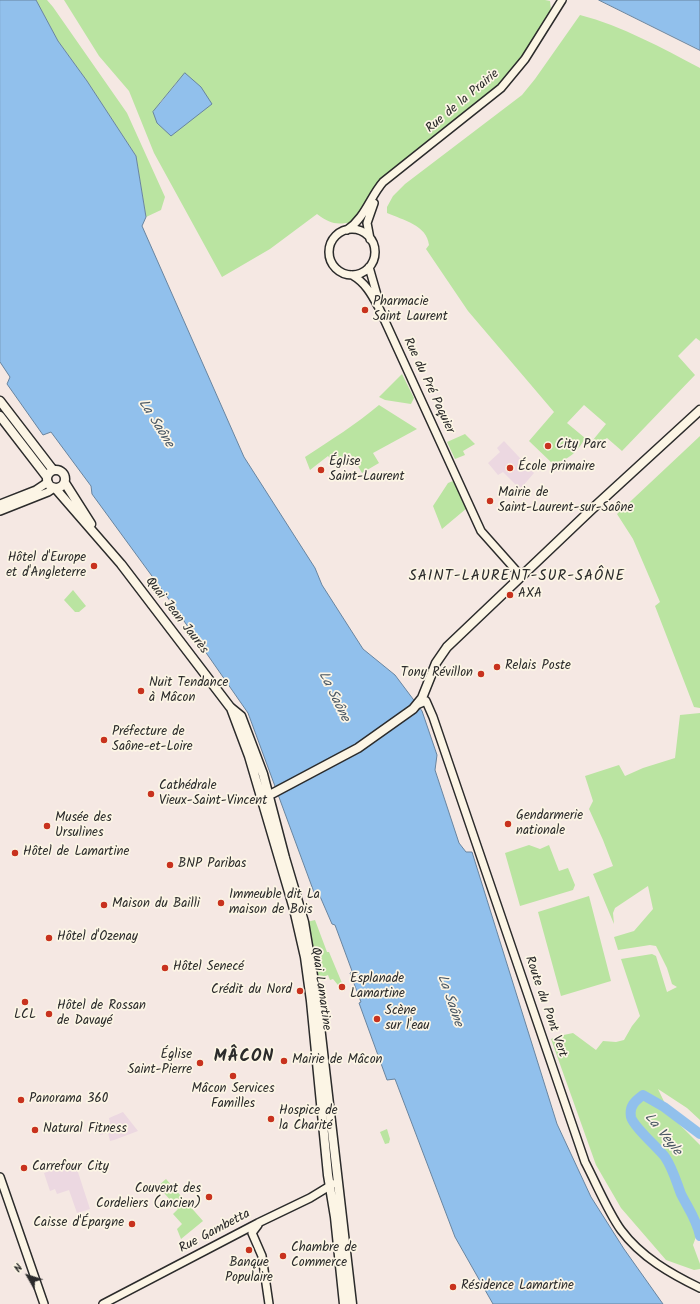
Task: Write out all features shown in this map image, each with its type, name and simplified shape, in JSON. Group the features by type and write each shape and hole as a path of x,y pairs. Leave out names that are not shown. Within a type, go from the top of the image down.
{"main road":[{"path":"0,401 53,470 62,471 65,476 65,483 61,487 55,488 47,480 0,416"},
{"path":"268,795 358,748 422,702 436,663 447,647 699,410"},
{"path":"47,480 53,470"},
{"name":"Quai Jean Jaurès","path":"65,483 102,542"},
{"name":"Quai Jean Jaurès","path":"55,488 102,542 230,706 241,716 261,768 268,795"},
{"name":"Quai Jean Jaurès","path":"230,706 249,756 268,795"},
{"name":"Quai Lamartine","path":"268,795 274,799 310,955 317,1000 352,1304"},
{"name":"Quai Lamartine","path":"268,795 305,957 344,1304"}],"street":[{"name":"Rue de la Prairie","path":"395,174 501,88 522,64 562,0"},
{"name":"Rue du Pré Paquier","path":"395,174 378,188 358,221 334,238 330,246 329,256 337,270 352,275 361,281 379,308 481,531 521,576"},
{"name":"Rue du Pré Paquier","path":"379,308 379,299 369,267 374,253 367,223 370,211 380,192 395,174"},
{"path":"347,230 362,232 370,239"},
{"path":"352,275 364,271 369,267"},
{"path":"0,504 36,490 47,480"},
{"path":"0,511 55,488"},
{"name":"Route du Pont Vert","path":"422,702 460,796 586,1162 621,1230 636,1247 671,1273 700,1288"},
{"path":"0,1177 44,1304"},
{"name":"Rue Gambetta","path":"103,1304 310,1198 338,1182"},
{"path":"330,1186 336,1195 341,1232 345,1244"},
{"path":"261,1222 252,1231 253,1237 262,1256 269,1304"},
{"path":"243,1232 253,1237"}],"shaded area":[{"name":"École primaire","path":"504,441 534,473 522,487 519,488 503,472 498,475 488,463 500,452 497,448"},
{"path":"123,1112 138,1131 110,1141 108,1133 100,1135 98,1128 106,1126 110,1123 109,1118"},
{"path":"75,1163 90,1209 77,1213 69,1190 57,1194 55,1189 50,1191 44,1173"}],"green space":[{"path":"36,0 47,0 53,7 127,113 165,197 161,210 146,217 136,156 87,81 58,41"},
{"path":"64,0 550,1 551,10 521,58 503,80 474,108 384,177 371,193 353,222 334,223 317,214 270,249 222,277 154,153 129,91 99,56","holes":["177,81 157,123 160,102 170,92"]},
{"path":"580,15 626,31 700,68 700,341 696,338 678,356 695,375 622,451 607,438 599,443 593,440 606,424 584,405 567,423 585,438 579,448 572,455 553,464 529,441 554,412 468,311 426,249 429,245 424,233 413,224 387,213 387,207 393,196 405,184 522,95"},
{"path":"402,374 414,398 411,404 385,400 379,397"},
{"path":"379,405 417,429 373,453 379,463 362,473 350,453 337,460 336,458 331,459 328,456 310,470 305,457 352,426"},
{"path":"465,434 475,444 463,451 465,455 455,459 447,442"},
{"path":"700,436 700,708 694,707 655,606 660,602 633,539 617,514"},
{"path":"453,481 457,483 467,508 442,529 433,506 448,483"},
{"path":"73,590 86,606 79,612 75,612 64,600"},
{"path":"700,713 700,1120 687,1108 658,1089 671,1116 700,1145 700,1236 697,1234 693,1245 700,1264 700,1269 694,1270 666,1260 621,1208 596,1165 551,1039 573,1033 596,1050 603,1041 616,1042 624,1040 640,1016 621,959 652,954 656,956 667,992 677,987 672,984 667,968 656,946 650,945 618,950 614,937 634,931 653,909 648,886 615,908 613,913 614,924 593,874 613,866 589,809 593,801 585,776 619,765 625,776 643,768 675,758 680,715"},
{"path":"529,845 540,849 549,845 559,871 568,868 575,885 573,890 520,906 505,853"},
{"path":"589,896 611,981 561,996 538,912"},
{"path":"315,920 327,952 329,952 342,983 338,985 333,979 330,980 328,975 323,977 324,980 322,981 319,976 316,976 307,922"},
{"path":"387,1129 390,1139 389,1143 385,1144 380,1132"},
{"path":"166,1179 203,1221 181,1239 177,1229 182,1224 173,1214 178,1209 158,1186"}],"water":[{"name":"La Saône","path":"0,0 36,0 58,41 87,81 136,156 146,217 142,226 244,457 315,568 322,585 363,649 395,675 422,711 437,755 435,770 459,843 466,852 472,852 557,1124 591,1197 624,1249 663,1304 493,1304 455,1237 395,1079 387,1080 359,1003 361,1002 350,973 352,971 335,925 332,924 319,894 315,895 248,713 168,598 92,494 91,486 51,432 43,435 7,384 10,377 0,362"},
{"path":"599,0 700,0 700,50"},
{"path":"185,73 201,87 212,104 171,136 157,123 153,112"}],"waterway":[{"name":"La Veyle","path":"700,1134 664,1107 643,1095 632,1107 631,1117 633,1121 665,1157 670,1166 681,1194 695,1219 700,1236"}],"place":[{"name":"Pharmacie Saint Laurent","path":"365,310"},
{"name":"City Parc","path":"548,446"},
{"name":"École primaire","path":"510,468"},
{"name":"Église Saint-Laurent","path":"321,470"},
{"name":"Mairie de Saint-Laurent-sur-Saône","path":"490,501"},
{"name":"Hôtel d'Europe et d'Angleterre","path":"94,566"},
{"name":"AXA","path":"510,595"},
{"name":"Relais Poste","path":"497,667"},
{"name":"Tony Révillon","path":"481,674"},
{"name":"Nuit Tendance à Mâcon","path":"141,691"},
{"name":"Préfecture de Saône-et-Loire","path":"104,740"},
{"name":"Cathédrale Vieux-Saint-Vincent","path":"151,794"},
{"name":"Gendarmerie nationale","path":"508,824"},
{"name":"Musée des Ursulines","path":"47,826"},
{"name":"Hôtel de Lamartine","path":"15,853"},
{"name":"BNP Paribas","path":"170,865"},
{"name":"Immeuble dit La maison de Bois","path":"221,903"},
{"name":"Maison du Bailli","path":"104,905"},
{"name":"Hôtel d'Ozenay","path":"49,938"},
{"name":"Hôtel Senecé","path":"165,968"},
{"name":"Esplanade Lamartine","path":"342,987"},
{"name":"Crédit du Nord","path":"300,991"},
{"name":"LCL","path":"25,1002"},
{"name":"Hôtel de Rossan de Davayé","path":"49,1014"},
{"name":"Scène sur l'eau","path":"377,1019"},
{"name":"Mairie de Mâcon","path":"284,1061"},
{"name":"Église Saint-Pierre","path":"200,1063"},
{"name":"Mâcon Services Familles","path":"233,1076"},
{"name":"Panorama 360","path":"21,1100"},
{"name":"Hospice de la Charité","path":"271,1119"},
{"name":"Natural Fitness","path":"35,1130"},
{"name":"Carrefour City","path":"24,1168"},
{"name":"Couvent des Cordeliers (ancien)","path":"209,1197"},
{"name":"Caisse d'Épargne","path":"132,1224"},
{"name":"Banque Populaire","path":"249,1250"},
{"name":"Chambre de Commerce","path":"283,1256"},
{"name":"Résidence Lamartine","path":"453,1287"}],"district":[{"name":"SAINT-LAURENT-SUR-SAÔNE","path":"517,577"},
{"name":"MÂCON","path":"244,1058"}]}
